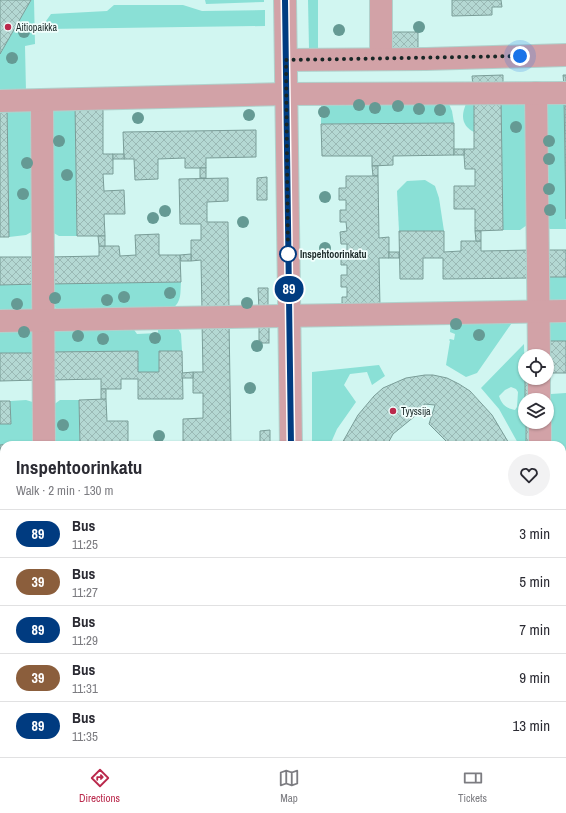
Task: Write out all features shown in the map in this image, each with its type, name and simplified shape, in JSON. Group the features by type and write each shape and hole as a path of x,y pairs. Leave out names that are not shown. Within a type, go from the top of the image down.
{"street":[{"path":"285,0 291,441"},
{"path":"381,0 381,59"},
{"path":"286,60 566,55"},
{"path":"536,93 539,349"},
{"path":"0,101 286,94 566,93"},
{"path":"42,100 44,441"},
{"path":"0,321 566,311"},
{"path":"540,429 540,441"}],"green space":[{"path":"31,0 34,0 35,44 25,46 26,92 0,93 0,54"},
{"path":"205,0 264,0 264,2 206,4"},
{"path":"308,0 318,0 318,48 309,48"},
{"path":"114,5 183,5 202,11 265,10 265,26 45,29 46,21 51,14 107,11"},
{"path":"564,97 566,229 550,229 544,225 543,103"},
{"path":"474,98 474,132 466,126 463,114 468,100"},
{"path":"501,98 518,99 526,105 527,225 520,230 503,230"},
{"path":"324,101 449,104 454,123 321,124 321,106"},
{"path":"75,104 77,236 59,236 52,232 50,108"},
{"path":"7,105 35,106 33,231 26,235 9,237"},
{"path":"425,180 435,186 439,198 444,231 399,231 397,191 407,181"},
{"path":"543,277 566,277 566,306 547,300"},
{"path":"181,282 179,301 171,310 62,312 53,304 49,284"},
{"path":"38,284 35,308 30,311 0,312 0,285"},
{"path":"516,317 477,373 466,377 446,365 449,340 454,340 455,334 450,332 451,319"},
{"path":"566,317 566,341 544,341 546,322"},
{"path":"158,321 176,325 181,334 182,351 159,351 159,372 138,372 138,352 50,352 54,328 132,327 137,334 158,333"},
{"path":"0,324 35,326 39,353 0,353"},
{"path":"524,344 524,349 519,349"},
{"path":"518,350 518,385 525,385 525,393 518,393 518,429 526,429 526,441 517,441 499,409 481,388","holes":["511,387 516,389 518,392 517,407 515,410 505,406 499,396"]},
{"path":"379,365 385,376 372,385 367,372 350,374 344,385 356,402 337,429 332,441 312,441 312,372"},
{"path":"566,393 566,441 545,441 546,429 554,429 554,394"},
{"path":"26,400 36,403 40,441 0,441 0,424 11,424 10,401"},
{"path":"60,400 79,400 80,441 51,441 52,406"}],"building":[{"name":"Aitiopaikka","path":"0,0 31,0 0,54"},
{"path":"452,0 501,0 502,7 492,7 492,15 452,16"},
{"path":"392,32 418,32 418,50 392,50"},
{"path":"503,75 503,85 473,86 472,76"},
{"path":"563,75 566,75 566,85 564,85"},
{"path":"564,97 566,97 566,219"},
{"path":"474,98 501,98 503,230 475,231 475,209 454,209 454,186 475,186 475,169 465,169 464,155 464,149 474,149"},
{"path":"103,103 103,154 113,154 113,174 103,174 104,191 124,190 125,214 104,214 105,236 77,236 75,104"},
{"path":"0,105 7,105 9,237 0,237"},
{"path":"454,123 454,155 393,156 393,165 372,166 372,156 322,156 321,124"},
{"path":"256,130 256,157 206,158 206,168 185,168 185,158 158,159 158,179 135,180 134,159 124,159 123,132"},
{"path":"454,149 464,149 464,155 454,155"},
{"path":"113,154 124,154 124,159 113,159"},
{"path":"372,166 378,166 378,176 373,176"},
{"path":"200,168 206,168 206,178 200,178"},
{"path":"346,176 378,176 379,238 389,237 389,258 379,258 380,308 342,309 342,297 347,297 347,287 341,287 341,275 347,275 347,265 341,265 341,254 347,253 347,244 341,244 340,232 347,231 346,222 340,222 340,210 346,210 346,200 339,200 339,188 346,188"},
{"path":"267,177 267,200 257,200 257,178"},
{"path":"228,178 228,201 207,202 207,222 228,222 229,311 202,311 201,260 191,261 191,240 201,240 201,224 180,224 179,179"},
{"path":"399,231 444,231 444,252 461,251 461,241 481,241 481,251 532,250 532,278 443,279 443,258 423,258 423,279 400,279"},
{"path":"475,231 481,231 481,241 476,241"},
{"path":"159,234 159,255 180,255 181,282 49,284 49,257 99,256 99,246 119,246 120,256 136,255 135,235"},
{"path":"98,236 105,236 105,246 99,246"},
{"path":"543,250 566,250 566,277 543,277"},
{"path":"389,252 399,252 399,258 389,258"},
{"path":"191,254 191,261 181,261 180,255"},
{"path":"0,257 37,257 38,284 0,285"},
{"path":"258,288 268,288 268,310 259,310"},
{"path":"229,321 231,441 183,441 183,419 203,418 203,393 193,393 193,372 203,372 202,322"},
{"path":"259,321 269,321 269,343 259,343"},
{"path":"544,341 566,341 566,373 554,373 554,349 546,349"},
{"path":"138,351 138,372 159,372 159,351 182,351 183,399 138,399 138,379 121,379 121,389 101,389 101,379 50,380 50,352"},
{"path":"0,353 39,353 39,380 0,381"},
{"path":"193,372 193,378 182,378 182,373"},
{"name":"Tyyssija","path":"433,375 447,378 459,384 470,391 492,415 508,441 446,441 429,424 435,405 424,404 425,414 415,416 393,434 389,441 343,441 358,415 374,396 383,388 406,378"},
{"path":"525,385 533,385 533,393 525,393"},
{"path":"101,389 106,389 106,399 101,400"},
{"path":"106,399 107,421 128,421 128,441 80,441 79,400"},
{"path":"0,401 10,401 11,424 0,424"},
{"path":"526,429 533,429 534,441 526,441"},
{"path":"270,430 270,441 260,441 260,431"}],"bus line":[{"name":"89","path":"285,0 291,441"}],"place":[{"name":"Aitiopaikka","path":"8,27"},
{"name":"Inspehtoorinkatu","path":"288,254"},
{"name":"Tyyssija","path":"393,411"}],"route":[{"path":"288,254 286,60 426,59 520,56"}]}
